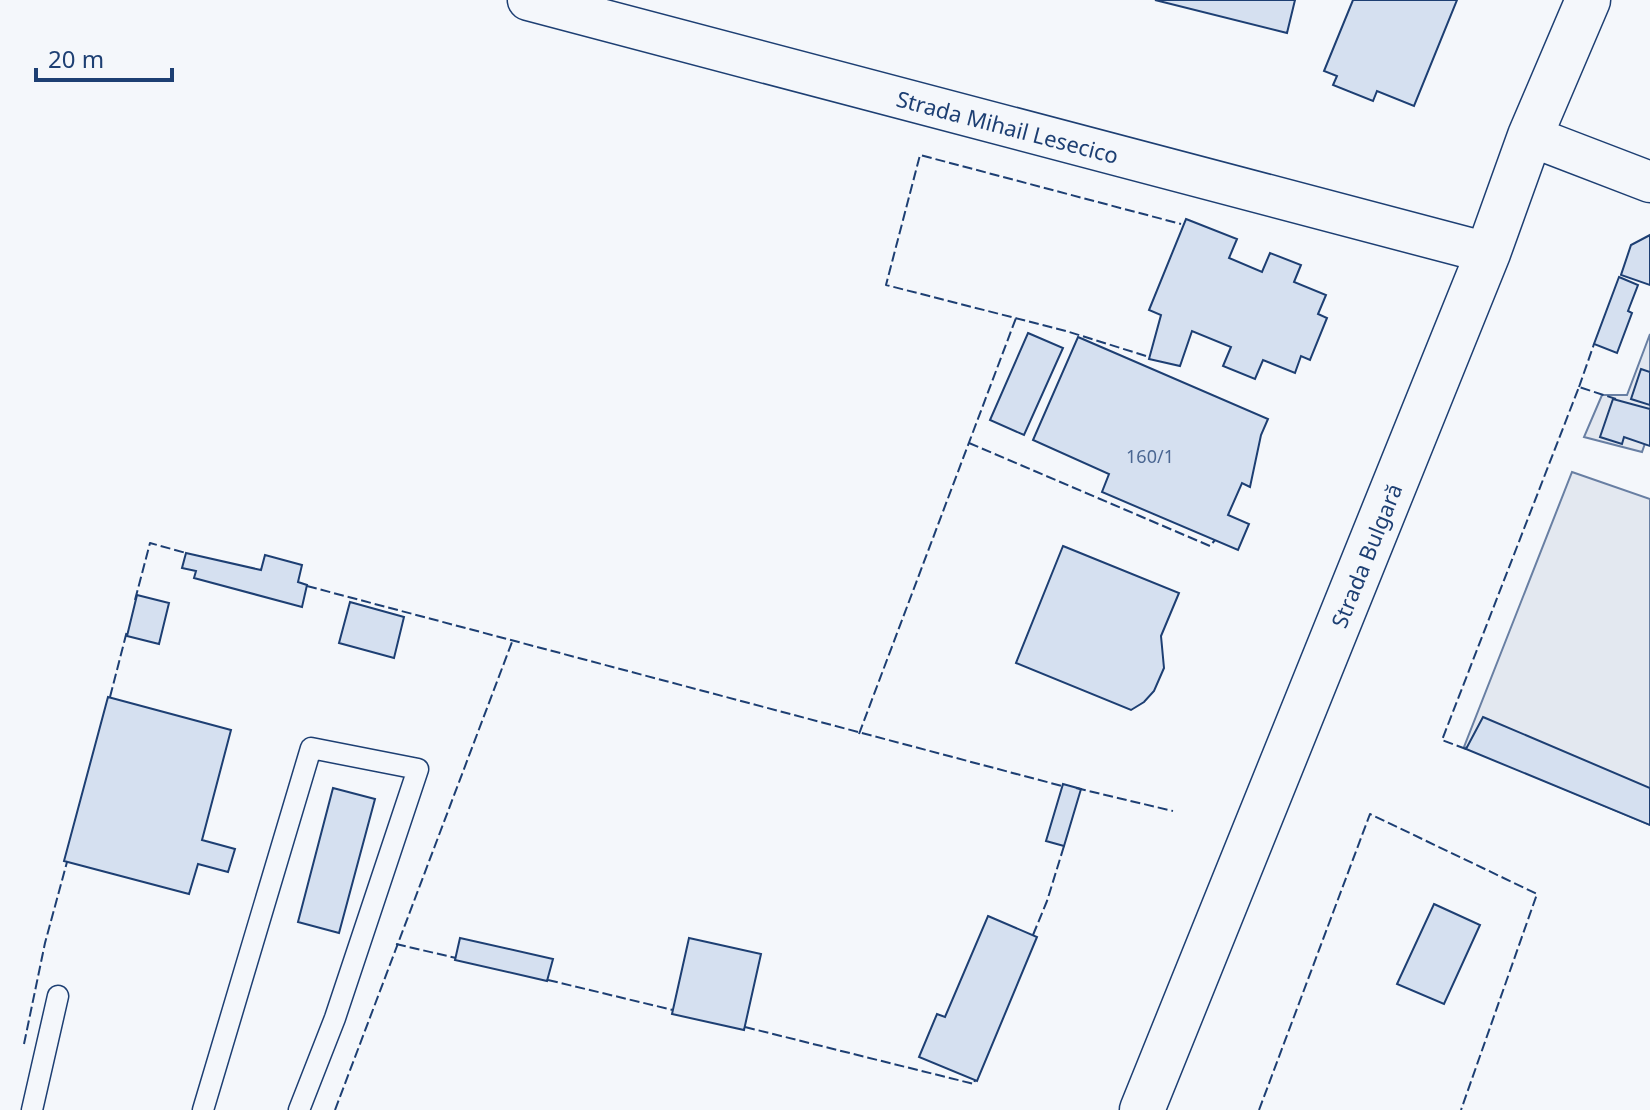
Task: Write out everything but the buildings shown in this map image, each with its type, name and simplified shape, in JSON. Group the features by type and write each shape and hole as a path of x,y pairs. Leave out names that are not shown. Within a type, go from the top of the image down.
{"street":[{"name":"Strada Mihail Lesecico","path":"528,0 1488,253"},
{"name":"Strada Bulgară","path":"1142,1110 1488,253 1530,136 1588,0"},
{"path":"1530,136 1650,182"}],"lane":[{"path":"203,1110 311,748 418,769 335,1018 299,1110"},
{"path":"32,1110 58,996"}],"shaded area":[{"path":"1650,334 1650,429 1642,452 1584,437 1602,395 1627,395"},
{"path":"1572,472 1650,499 1650,825 1464,747"}],"fence":[{"path":"1146,356 1066,331 886,285 920,155 1181,224"},
{"path":"859,734 1016,318"},
{"path":"1579,387 1594,344"},
{"path":"1466,749 1442,740 1579,387 1616,399"},
{"path":"969,443 1210,546 1215,540"},
{"path":"135,600 150,543 186,553"},
{"path":"307,586 1062,786"},
{"path":"110,697 127,631"},
{"path":"335,1110 512,642"},
{"path":"1076,788 1173,811"},
{"path":"1259,1110 1370,814 1537,894 1461,1110"},
{"path":"1033,935 1064,846"},
{"path":"24,1044 45,943 67,862"},
{"path":"396,944 456,958"},
{"path":"548,980 673,1010"},
{"path":"745,1027 974,1084 975,1080"}]}
